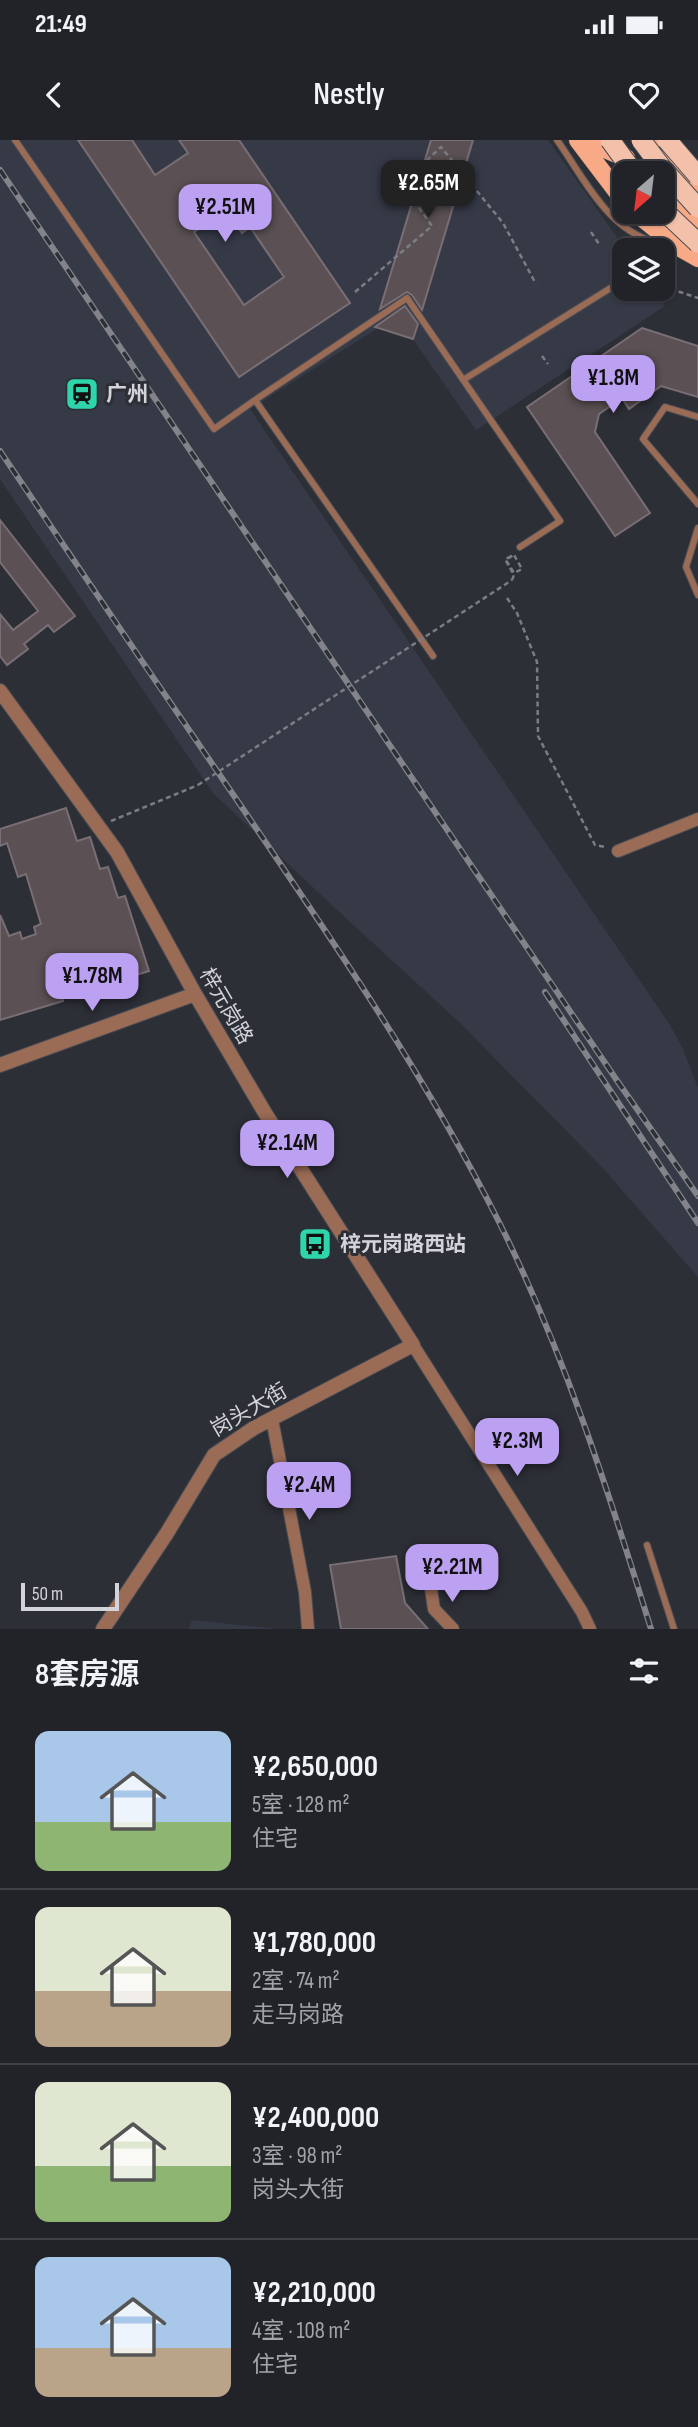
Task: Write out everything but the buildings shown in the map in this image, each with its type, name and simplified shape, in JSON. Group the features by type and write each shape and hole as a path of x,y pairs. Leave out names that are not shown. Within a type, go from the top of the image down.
{"highway":[{"path":"610,140 630,161"},
{"path":"642,140 662,168 698,208"},
{"path":"667,140 671,161"},
{"path":"676,222 698,243"}],"main road":[{"path":"578,140 612,185"},
{"path":"584,140 622,161"},
{"path":"620,140 632,161"},
{"path":"642,140 658,161"},
{"path":"656,140 665,161"},
{"path":"676,185 698,195"},
{"path":"676,185 698,230"},
{"path":"649,224 660,238"},
{"path":"675,251 698,258"},
{"path":"675,254 698,273"}],"street":[{"name":"梓元岗路","path":"0,691 99,827 129,873 195,994 265,1113 413,1345"},
{"path":"618,851 698,820"},
{"path":"0,1065 195,994"},
{"path":"413,1345 582,1612 590,1629"},
{"name":"岗头大街","path":"103,1629 214,1455 272,1419 413,1345"},
{"path":"272,1419 305,1592 308,1629"},
{"path":"431,1589 434,1609 453,1629"}],"lane":[{"path":"15,140 214,429 407,298 560,521 520,547"},
{"path":"557,140 611,218 643,238"},
{"path":"463,380 612,287"},
{"path":"255,400 433,656"},
{"path":"698,417 665,407 643,439 698,504"},
{"path":"698,528 686,567 698,595"},
{"path":"647,1545 674,1629"}],"path":[{"path":"355,292 432,226 402,184 441,147 503,223 536,284"},
{"path":"592,232 599,244"},
{"path":"675,292 698,298"},
{"path":"542,356 548,364"},
{"path":"514,555 522,569 514,573 506,560 520,547"},
{"path":"99,827 198,785 512,580 514,575 505,559 514,555"},
{"path":"507,598 517,613 537,662 538,736 595,845 618,851"}],"shaded area":[{"path":"0,140 548,140 617,238 612,238 612,301 661,301 665,306 476,430 397,316 250,409 670,1025 683,1049 698,1088 698,1277 601,1166 459,1022 213,793 0,479"},
{"path":"192,1620 277,1629 189,1629"}],"railway":[{"path":"0,170 698,1196"},
{"path":"0,451 344,958 409,1061 470,1167 522,1271 564,1371 601,1473 651,1629"},
{"path":"545,992 698,1223"}],"place":[{"name":"广州","path":"82,394"},
{"name":"梓元岗路西站","path":"315,1244"}]}
